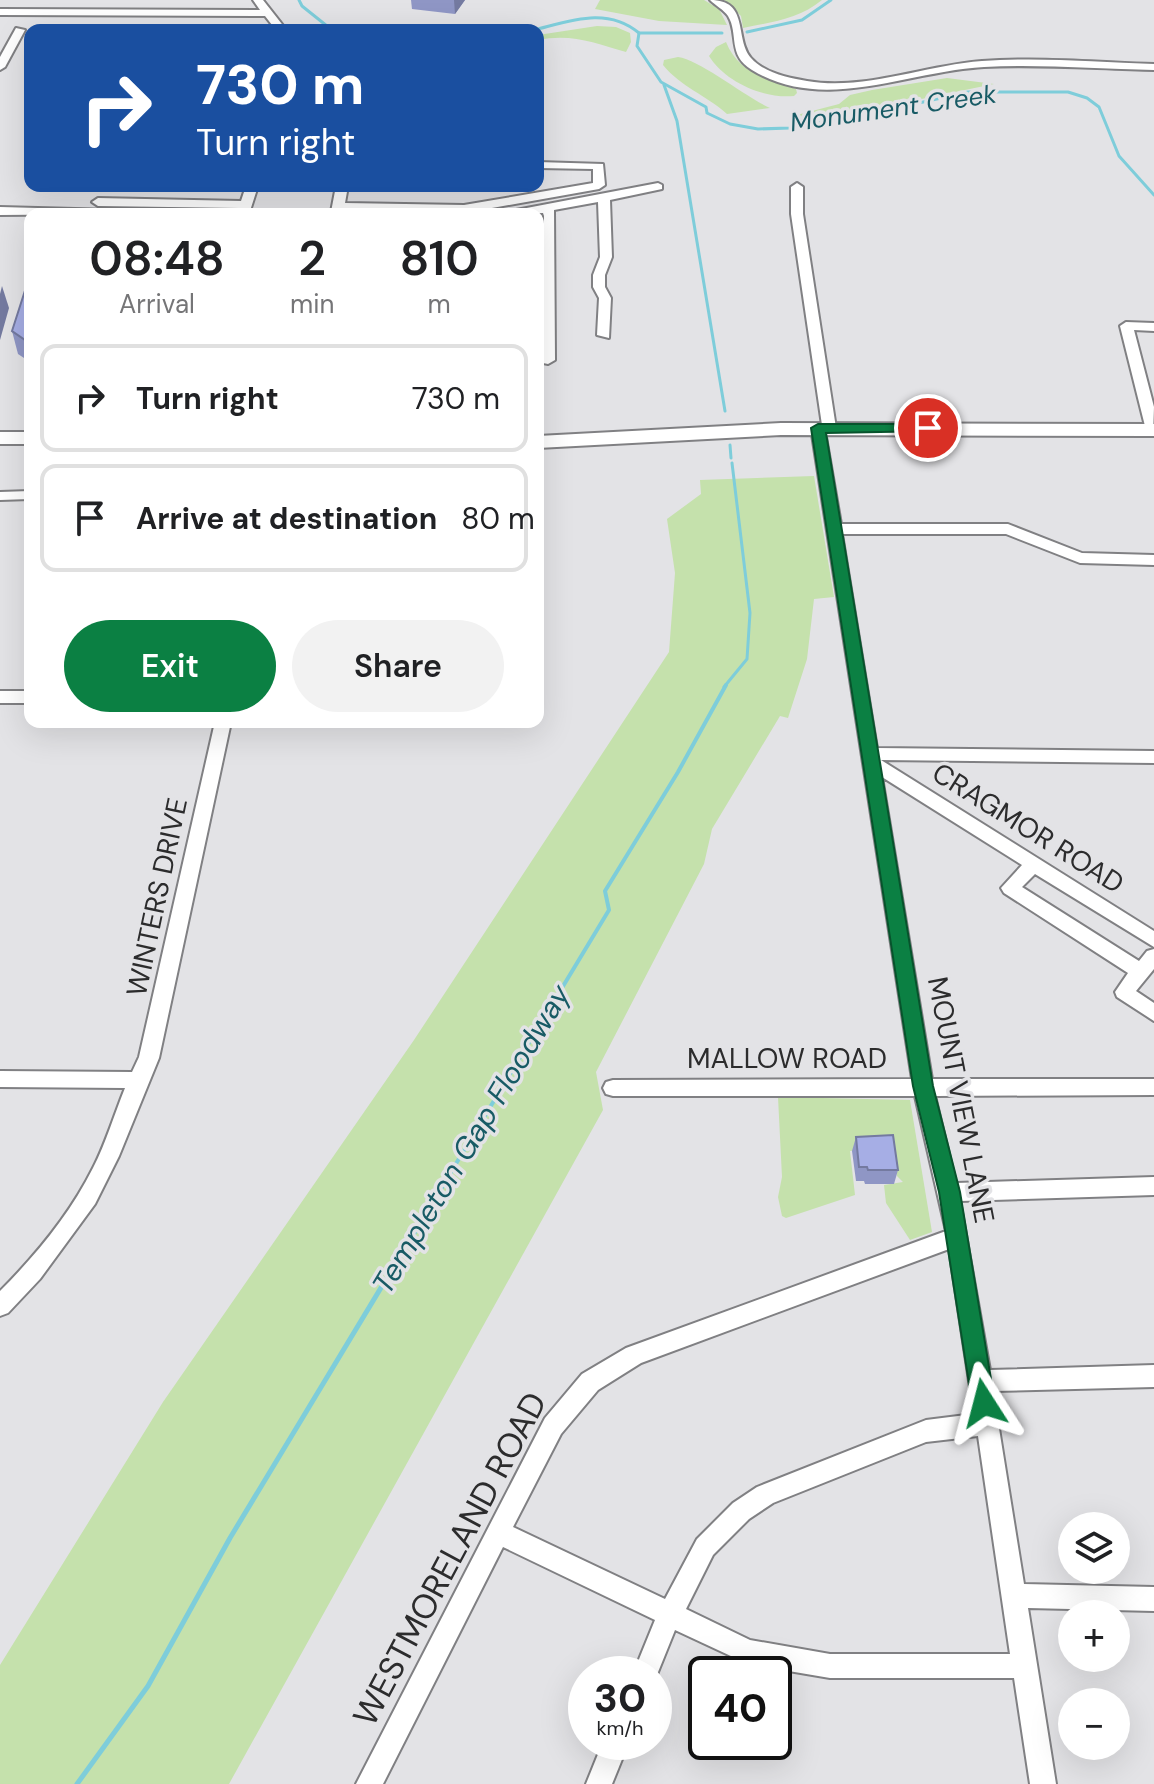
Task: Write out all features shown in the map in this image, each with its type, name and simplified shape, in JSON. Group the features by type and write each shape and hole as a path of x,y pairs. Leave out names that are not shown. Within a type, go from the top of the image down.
{"main road":[{"path":"544,429 595,428 627,435"},
{"path":"544,442 596,441 627,435 824,428 1154,430"},
{"path":"0,438 24,438"},
{"path":"0,452 24,452"}],"street":[{"path":"258,0 277,24"},
{"path":"715,0 733,15 737,44 747,61 773,75 811,84 855,85 958,65 1154,67"},
{"path":"0,12 267,13"},
{"path":"0,67 20,30"},
{"path":"470,208 599,185 599,166 544,165"},
{"path":"544,209 658,187"},
{"name":"MOUNT VIEW LANE","path":"797,187 797,214 836,529 923,1086 958,1236 1043,1784"},
{"path":"604,197 606,257 599,275 599,287 605,298 604,335"},
{"path":"547,208 550,216 548,360"},
{"path":"0,211 24,210"},
{"path":"1154,327 1126,326 1154,430"},
{"path":"0,496 24,495"},
{"path":"836,529 1008,529 1080,558 1154,560"},
{"path":"0,697 24,697"},
{"name":"WINTERS DRIVE","path":"0,1306 34,1270 93,1190 111,1153 137,1080 149,1058 222,728"},
{"path":"872,758 1154,757"},
{"name":"CRAGMOR ROAD","path":"872,758 1033,865 1154,940"},
{"path":"1033,865 1010,888 1141,972"},
{"path":"1154,956 1124,992 1154,1013"},
{"path":"0,1079 137,1080"},
{"name":"MALLOW ROAD","path":"613,1088 1154,1087"},
{"path":"950,1192 1154,1186"},
{"name":"WESTMORELAND ROAD","path":"369,1784 497,1532 559,1417 578,1393 603,1371 634,1355 958,1236"},
{"path":"980,1381 1154,1376"},
{"path":"652,1656 669,1616 705,1547 722,1527 765,1495 926,1431 987,1424"},
{"path":"497,1532 748,1652 830,1666 1024,1666"},
{"path":"1014,1596 1154,1599"},
{"path":"599,1784 609,1760"}],"green space":[{"path":"600,0 704,0 719,9 727,25 659,21 595,9"},
{"path":"724,0 822,0 795,16 743,28 741,16"},
{"path":"597,26 616,27 630,33 631,42 626,52 572,38 544,39 544,34"},
{"path":"726,42 738,61 754,73 796,89 797,93 782,96 758,92 725,74 709,56 716,47"},
{"path":"678,57 698,65 770,108 727,114 663,65 664,60"},
{"path":"947,78 994,84 825,119 793,120 789,117 839,104 850,95"},
{"path":"814,476 834,597 814,599 807,659 788,718 780,716 712,829 704,864 596,1072 603,1110 229,1784 0,1784 0,1665 163,1402 414,1040 669,652 675,573 667,519 701,494 700,480"},
{"path":"778,1097 910,1100 932,1232 910,1240 886,1203 884,1185 903,1182 897,1176 894,1148 850,1151 855,1195 786,1218 782,1216 778,1197 782,1177"}],"building":[{"path":"24,294 24,339 12,331"},
{"path":"893,1135 898,1170 859,1167 856,1137"}],"waterway":[{"name":"Monument Creek","path":"299,0 324,24"},
{"path":"747,32 802,20 831,0"},
{"name":"Monument Creek","path":"544,27 601,18 627,25 639,33"},
{"path":"639,33 722,33"},
{"name":"Monument Creek","path":"639,33 637,46 661,82 706,107 707,113 730,124 758,129 790,128 856,117 968,92 1068,92 1087,98 1099,107 1119,156 1154,195"},
{"name":"Templeton Gap Floodway","path":"664,85 677,121 725,411"},
{"name":"Templeton Gap Floodway","path":"730,445 731,458"},
{"name":"Templeton Gap Floodway","path":"724,687 747,659 750,613 732,463"},
{"name":"Templeton Gap Floodway","path":"451,1172 609,910 605,891 678,772 726,685"},
{"name":"Templeton Gap Floodway","path":"77,1784 148,1686 230,1538 452,1170"}],"route":[{"path":"928,428 818,428 923,1086 950,1192 984,1403"}]}
